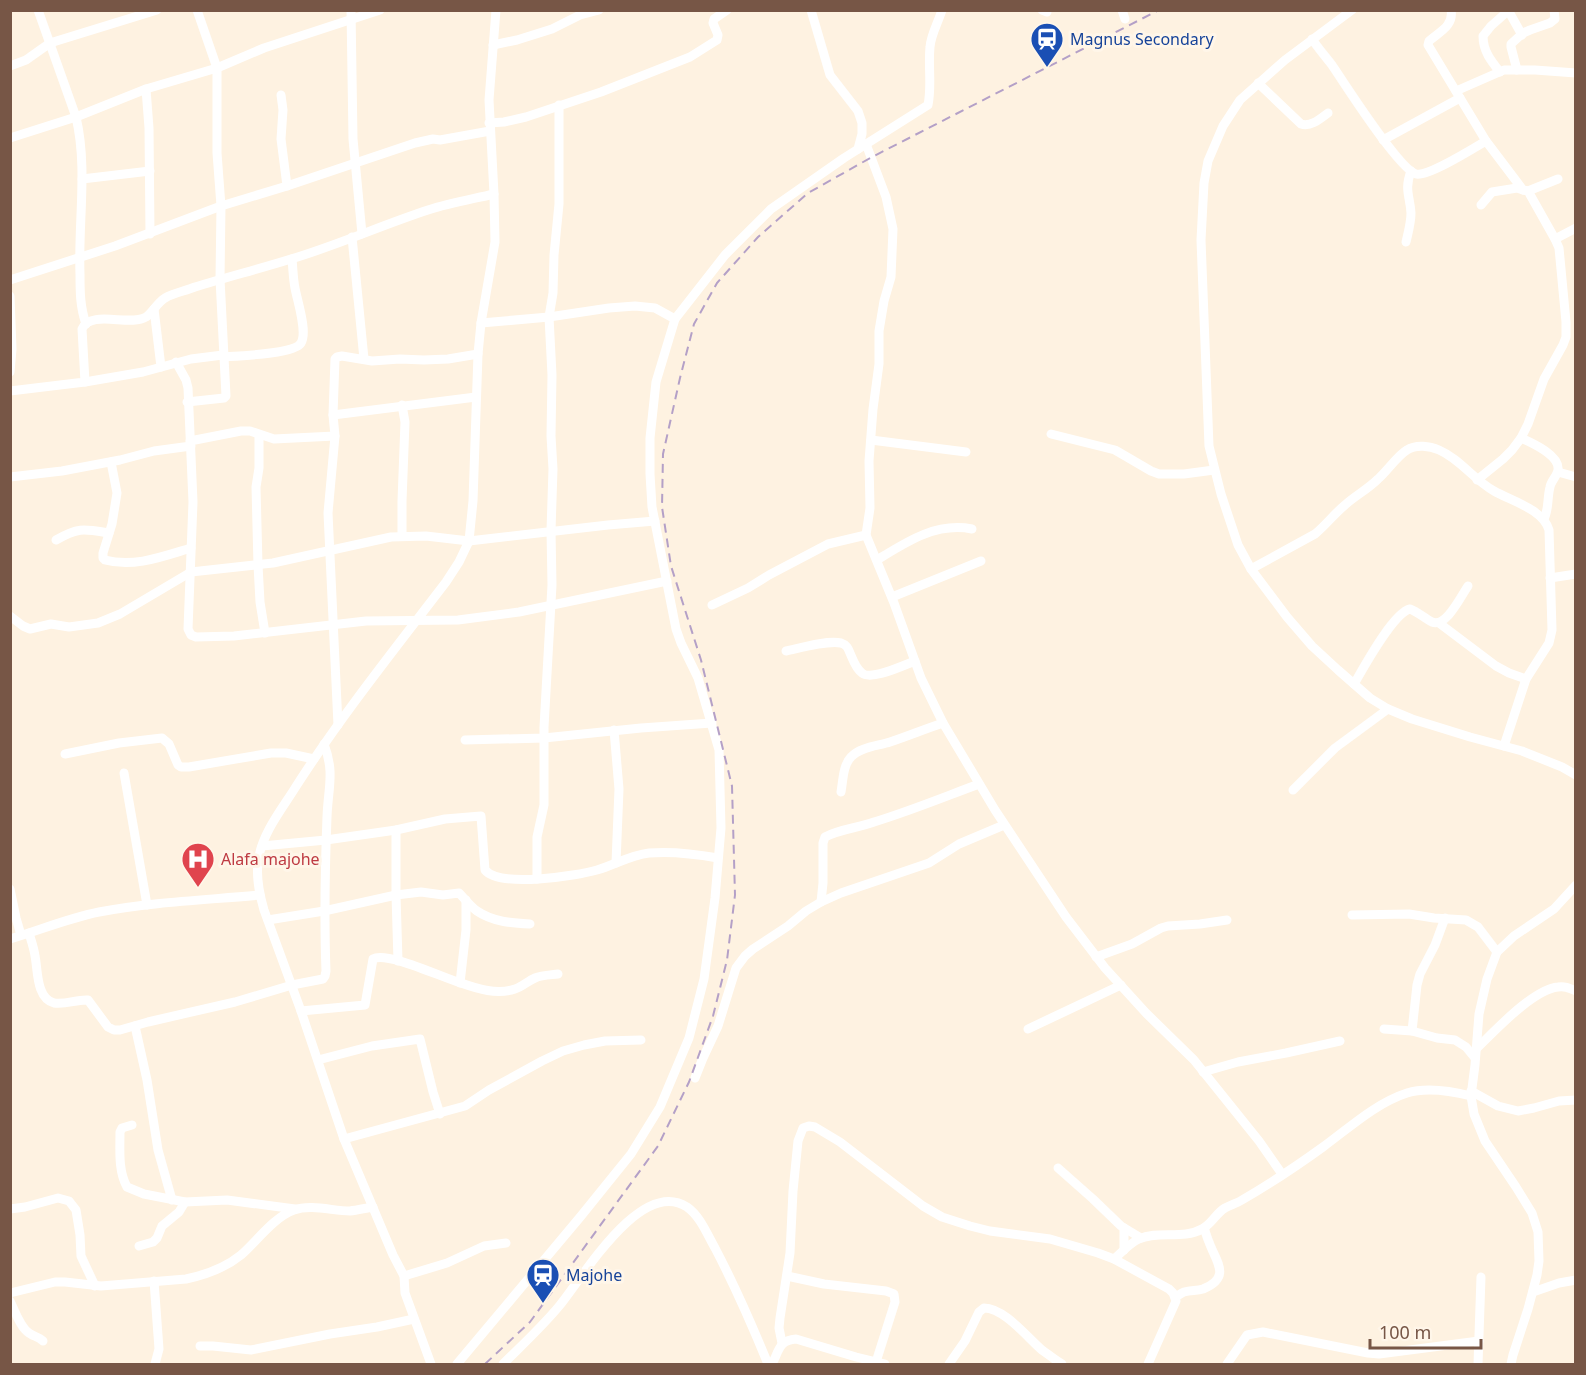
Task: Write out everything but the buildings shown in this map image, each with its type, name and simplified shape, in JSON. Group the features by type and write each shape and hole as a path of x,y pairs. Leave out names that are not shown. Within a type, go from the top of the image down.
{"street":[{"path":"38,10 76,117 82,148 79,257 80,301 86,324"},
{"path":"10,66 26,60 50,43 157,10"},
{"path":"187,402 225,397 220,279 217,68 197,10"},
{"path":"10,138 76,117 146,89 217,68 351,15 380,10"},
{"path":"430,1365 405,1293 404,1276 344,1139 268,920 257,877 258,857 262,846 273,824 314,759 372,678 446,582 469,541 473,501 478,354 495,242 495,194 489,100 496,10"},
{"path":"494,45 552,29 580,15 599,10"},
{"path":"10,280 150,234 220,206 415,143 433,139 441,140 526,117 602,92 690,57 717,40 718,36 713,21 727,10"},
{"path":"810,10 830,75 858,111 862,123 862,147 886,197 893,229 891,277 879,331 879,364 871,440 870,508 866,535 915,661 943,723 1045,888 1096,957 1146,1013 1194,1060 1259,1141 1282,1174"},
{"path":"457,1365 631,1154 660,1107 689,1038 704,979 713,919 721,828 719,750 698,678 676,629 652,507 650,474 650,438 656,382 675,319 725,255 771,209 928,105 930,45 942,10"},
{"path":"1352,10 1312,39 1240,100 1223,126 1208,161 1204,183 1201,240 1209,446 1214,470 1235,537 1251,569 1312,646 1370,698 1412,719 1573,769"},
{"path":"1451,10 1450,24 1428,41 1428,44 1486,141 1526,190 1555,239 1559,248 1566,329 1563,345 1544,379 1521,438 1503,459 1477,480"},
{"path":"1517,70 1511,44 1530,30 1550,23 1555,19 1554,10"},
{"path":"1500,72 1485,50 1483,36 1508,11 1522,35"},
{"path":"351,15 353,139 362,234"},
{"path":"1312,39 1383,140 1415,174 1422,174 1456,160 1486,141"},
{"path":"1383,140 1458,94 1504,70 1575,73"},
{"path":"1258,83 1301,124 1311,124 1328,113"},
{"path":"146,89 149,128 150,234"},
{"path":"282,95 281,139 287,186"},
{"path":"537,879 537,837 544,805 544,738 551,606 553,469 549,317 554,293 554,255 559,204 559,105"},
{"path":"82,180 150,171"},
{"path":"1406,242 1411,213 1407,192 1411,171"},
{"path":"1481,205 1491,192 1517,188 1526,190 1558,179"},
{"path":"85,382 82,329 90,321 142,319 172,295 292,259 430,209 495,194"},
{"path":"1555,239 1575,228"},
{"path":"352,237 364,359"},
{"path":"10,391 143,372 176,362 223,356 249,356 297,348 303,339 302,316 295,288 292,259"},
{"path":"10,297 12,349 10,372"},
{"path":"481,323 549,317 609,308 646,306 655,308 675,319"},
{"path":"154,309 161,367"},
{"path":"1566,329 1575,318"},
{"path":"338,725 328,513 335,436 333,415 335,359 342,356 364,359 448,359 478,354"},
{"path":"176,362 186,380 191,444 193,502 188,629 191,635 214,637 265,633 366,621 458,620 519,612 667,581"},
{"path":"333,415 476,397"},
{"path":"402,405 405,422 402,536"},
{"path":"10,477 111,462 240,431 250,431 282,440 335,436"},
{"path":"1051,434 1115,450 1159,474 1184,474 1214,470"},
{"path":"259,435 260,468 256,487 258,565 265,633"},
{"path":"1521,438 1546,451 1557,462 1558,472 1550,485 1548,510 1544,519"},
{"path":"871,440 966,452"},
{"path":"1251,569 1315,534 1343,506 1378,480 1407,450 1415,447 1423,446 1439,450 1495,492 1523,505 1544,519 1549,530 1551,636 1545,650 1526,679 1504,746"},
{"path":"111,462 117,493 103,558 108,561 133,562 149,560 191,548"},
{"path":"1558,472 1575,477"},
{"path":"10,616 30,629 51,624 69,627 98,623 120,614 190,572 258,565 374,540 402,536 469,541 655,521"},
{"path":"877,561 919,536 947,528 972,529"},
{"path":"56,540 75,530 109,533"},
{"path":"712,605 828,544 866,535"},
{"path":"892,597 981,561"},
{"path":"1550,578 1575,574"},
{"path":"1354,684 1378,645 1403,612 1410,609 1433,623 1439,623 1451,613 1468,586"},
{"path":"1439,623 1496,666 1526,679"},
{"path":"786,651 840,643 848,648 859,671 867,676 915,661"},
{"path":"1293,790 1335,748 1388,709"},
{"path":"465,740 544,738 712,723"},
{"path":"841,792 845,769 852,755 943,723"},
{"path":"614,730 619,789 616,863"},
{"path":"64,754 119,743 162,738 169,744 181,767 271,753 286,753 314,759"},
{"path":"10,889 16,918 36,957 42,991 49,1000 62,1003 86,999 108,1027 114,1030 323,979 326,971 324,911 330,766 324,744"},
{"path":"124,773 147,905"},
{"path":"821,902 824,883 823,843 825,837 903,813 979,784"},
{"path":"262,846 396,831 445,819 481,816 485,870 488,874 504,878 537,879 587,873 650,853 689,854 718,858"},
{"path":"695,1078 718,1026 734,973 739,963 753,949 821,902 929,863 959,843 1004,825"},
{"path":"396,831 399,961"},
{"path":"1511,1365 1533,1292 1539,1261 1538,1232 1532,1213 1485,1141 1474,1114 1471,1093 1481,1002 1497,952 1514,936 1554,909 1575,885"},
{"path":"268,920 421,892 443,895 459,893 477,911 493,919 530,924"},
{"path":"10,939 98,912 147,905 260,895"},
{"path":"460,983 466,930 466,900"},
{"path":"1352,915 1408,914 1434,918 1459,918 1472,922 1497,952"},
{"path":"1412,1031 1420,974 1435,945 1445,918"},
{"path":"1096,957 1140,941 1168,926 1227,920"},
{"path":"301,1011 365,1005 373,959 377,957 399,961 486,991 498,992 518,988 536,977 558,974"},
{"path":"1028,1029 1121,985"},
{"path":"1475,1053 1515,1011 1548,989 1565,986 1575,991"},
{"path":"135,1026 147,1080 158,1150 172,1200"},
{"path":"1384,1029 1412,1031 1455,1040 1475,1053"},
{"path":"318,1060 372,1046 420,1039 440,1114"},
{"path":"344,1139 465,1106 489,1090 563,1051 605,1041 641,1040"},
{"path":"1203,1072 1238,1062 1340,1041"},
{"path":"1114,1259 1141,1238 1189,1233 1204,1228 1225,1208 1245,1198 1322,1148 1373,1110 1408,1093 1433,1090 1471,1093 1498,1106 1518,1111 1559,1101 1575,1100"},
{"path":"132,1125 122,1128 120,1132 123,1178 127,1187 144,1194 185,1202 228,1200 295,1209 351,1211 373,1207"},
{"path":"782,1343 779,1328 790,1253 798,1142 803,1128 809,1126 815,1127 840,1142 923,1206 942,1217 980,1228 1050,1239 1098,1253 1114,1259 1169,1289 1176,1297 1176,1301 1148,1365"},
{"path":"1058,1168 1124,1228 1141,1238"},
{"path":"10,1209 58,1198 69,1201 76,1210 81,1257 95,1286"},
{"path":"139,1246 157,1239 162,1226 179,1212 185,1202"},
{"path":"503,1365 536,1333 620,1228 640,1211 653,1204 676,1202 686,1206 694,1213 706,1231 770,1365"},
{"path":"10,1293 55,1282 95,1286 186,1279 226,1265 242,1255 271,1225 295,1209"},
{"path":"1124,1228 1124,1250"},
{"path":"1176,1297 1185,1292 1206,1288 1220,1275 1221,1268 1204,1228"},
{"path":"404,1276 447,1263 484,1246 506,1244"},
{"path":"770,1365 782,1343 796,1339 881,1363 896,1302 894,1294 886,1291 824,1284 787,1276"},
{"path":"1478,1365 1481,1277"},
{"path":"1533,1292 1552,1284 1575,1280"},
{"path":"154,1281 159,1349 155,1365"},
{"path":"10,1301 23,1326 43,1341"},
{"path":"949,1365 965,1341 979,1312 984,1308 1000,1313 1061,1364"},
{"path":"200,1346 251,1350 414,1319"},
{"path":"1227,1365 1243,1339 1250,1333 1263,1332 1379,1354 1479,1341"},
{"path":"1379,1354 1381,1365"}],"railway":[{"path":"485,1364 530,1322 658,1146 689,1082 713,1016 727,960 735,895 732,786 701,660 671,566 662,507 663,454 694,324 717,283 758,237 808,193 872,157 1159,10"}],"place":[{"name":"Magnus Secondary","path":"1047,68"},
{"name":"Alafa majohe","path":"198,888"},
{"name":"Majohe","path":"543,1304"}]}
